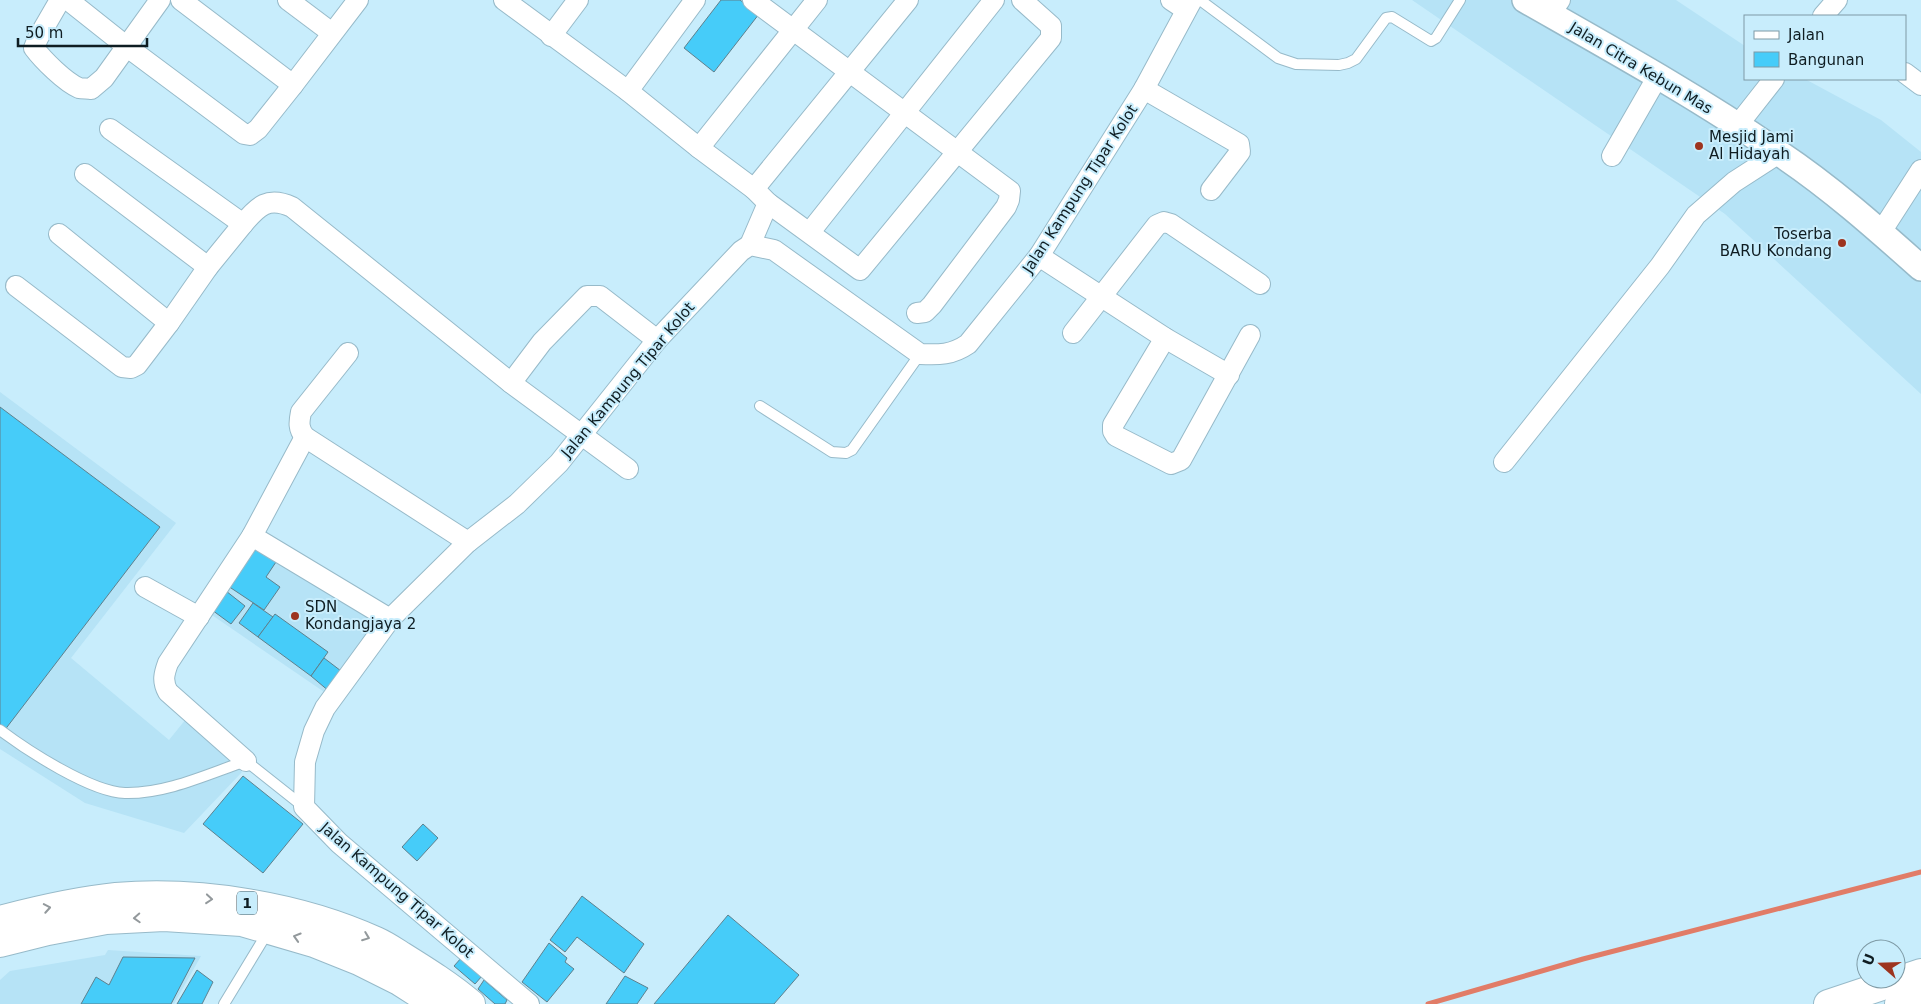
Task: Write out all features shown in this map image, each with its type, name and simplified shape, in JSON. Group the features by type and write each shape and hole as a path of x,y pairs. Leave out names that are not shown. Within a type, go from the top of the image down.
{"highway":[{"name":"1","path":"1,939 40,910 116,897 179,896 231,901 277,908 328,923 377,941 427,971 471,1004"},
{"name":"1","path":"1,939 106,920 164,917 242,922 314,943 359,961 399,981 435,1004"},
{"path":"1828,1004 1921,973"}],"street":[{"path":"60,0 34,48 41,58 80,88 91,88 104,78 160,0"},
{"path":"68,0 244,134 250,135 258,129 358,0"},
{"path":"181,0 293,85"},
{"path":"288,0 332,32"},
{"path":"504,0 628,91 754,189 768,203 860,270 1050,38 1051,26 1022,0"},
{"path":"551,36 578,0"},
{"path":"628,91 695,0"},
{"path":"753,0 1010,191 1009,200 932,305 926,312 917,313"},
{"path":"699,148 817,0"},
{"path":"754,189 908,0"},
{"path":"810,232 994,0"},
{"name":"Jalan Citra Kebun Mas","path":"1525,0 1555,7 1658,76 1780,153 1850,205 1921,268"},
{"name":"Jalan Kampung Tipar Kolot","path":"920,354 944,355 956,352 968,344 1039,256 1144,89 1187,2"},
{"path":"1906,74 1921,85"},
{"path":"1612,156 1658,76"},
{"path":"1737,126 1773,80"},
{"path":"1144,89 1239,144 1240,152 1212,190"},
{"path":"110,129 243,224"},
{"path":"1504,462 1660,266 1696,215 1734,182 1780,153"},
{"path":"1880,232 1921,170"},
{"path":"85,174 208,267"},
{"path":"16,286 122,367 131,368 136,365 169,323 208,267 252,212 262,205 271,202 281,202 292,207 511,383 628,469"},
{"path":"768,203 750,244 774,250 920,354"},
{"path":"1073,334 1157,226 1164,222 1171,224 1260,284"},
{"path":"59,234 169,323"},
{"name":"Jalan Kampung Tipar Kolot","path":"529,1004 339,843 304,807 305,762 314,730 325,708 390,619 468,542 517,504 559,463 657,340 741,251 750,244"},
{"path":"1039,256 1165,338 1229,375"},
{"path":"511,383 542,342 588,296 600,296 657,340"},
{"path":"1165,338 1113,425 1113,431 1116,436 1171,464 1176,464 1181,460 1250,335"},
{"path":"348,353 302,412 299,423 301,432 468,542"},
{"path":"246,761 168,692 164,684 164,673 168,663 252,536 306,437"},
{"path":"252,536 390,619"},
{"path":"145,587 199,617"}],"lane":[{"path":"1187,2 1278,58 1296,64 1339,65 1356,59 1386,18 1392,17 1431,41 1436,38 1460,0"},
{"path":"760,406 832,452 846,453 852,450 920,354"},
{"path":"0,730 75,777 94,786 123,793 148,792 246,761 304,807"},
{"path":"224,1004 270,929"}],"shaded area":[{"path":"1412,0 1676,0 1744,45 1744,80 1807,80 1881,120 1921,152 1921,394 1725,214"},
{"path":"0,392 176,523 71,658 169,740 186,719 242,772 184,833 85,803 0,749"},
{"name":"SDN Kondangjaya 2","path":"252,539 384,621 330,696 206,611"},
{"path":"108,950 201,956 174,1004 0,1004 0,980 10,971 105,955"}],"building":[{"path":"721,0 740,0 759,14 714,72 684,48"},
{"path":"0,407 160,527 4,731 0,727"},
{"path":"253,542 278,559 266,577 280,587 264,610 225,584"},
{"path":"226,591 245,606 231,624 212,610"},
{"path":"253,603 273,617 258,637 239,623"},
{"path":"275,614 328,652 311,676 258,637"},
{"path":"324,658 345,674 330,692 311,676"},
{"path":"243,776 303,824 263,873 203,824"},
{"path":"423,824 438,838 417,861 402,847"},
{"path":"582,896 644,944 624,973 577,937 565,952 550,940"},
{"path":"728,915 799,975 774,1004 654,1004"},
{"path":"549,943 567,958 565,962 574,969 547,1002 522,982"},
{"path":"123,957 195,958 171,1004 81,1004 96,977 109,985"},
{"path":"462,957 482,976 475,984 454,966"},
{"path":"197,970 213,982 202,1004 177,1004"},
{"path":"625,976 648,988 637,1004 606,1004"},
{"path":"484,980 507,1000 505,1004 495,1004 478,989"}],"waterway":[{"path":"1428,1004 1583,959 1921,872"}],"place":[{"name":"Mesjid Jami Al Hidayah","path":"1699,146"},
{"name":"Toserba BARU Kondang","path":"1842,243"},
{"name":"SDN Kondangjaya 2","path":"295,616"}]}
